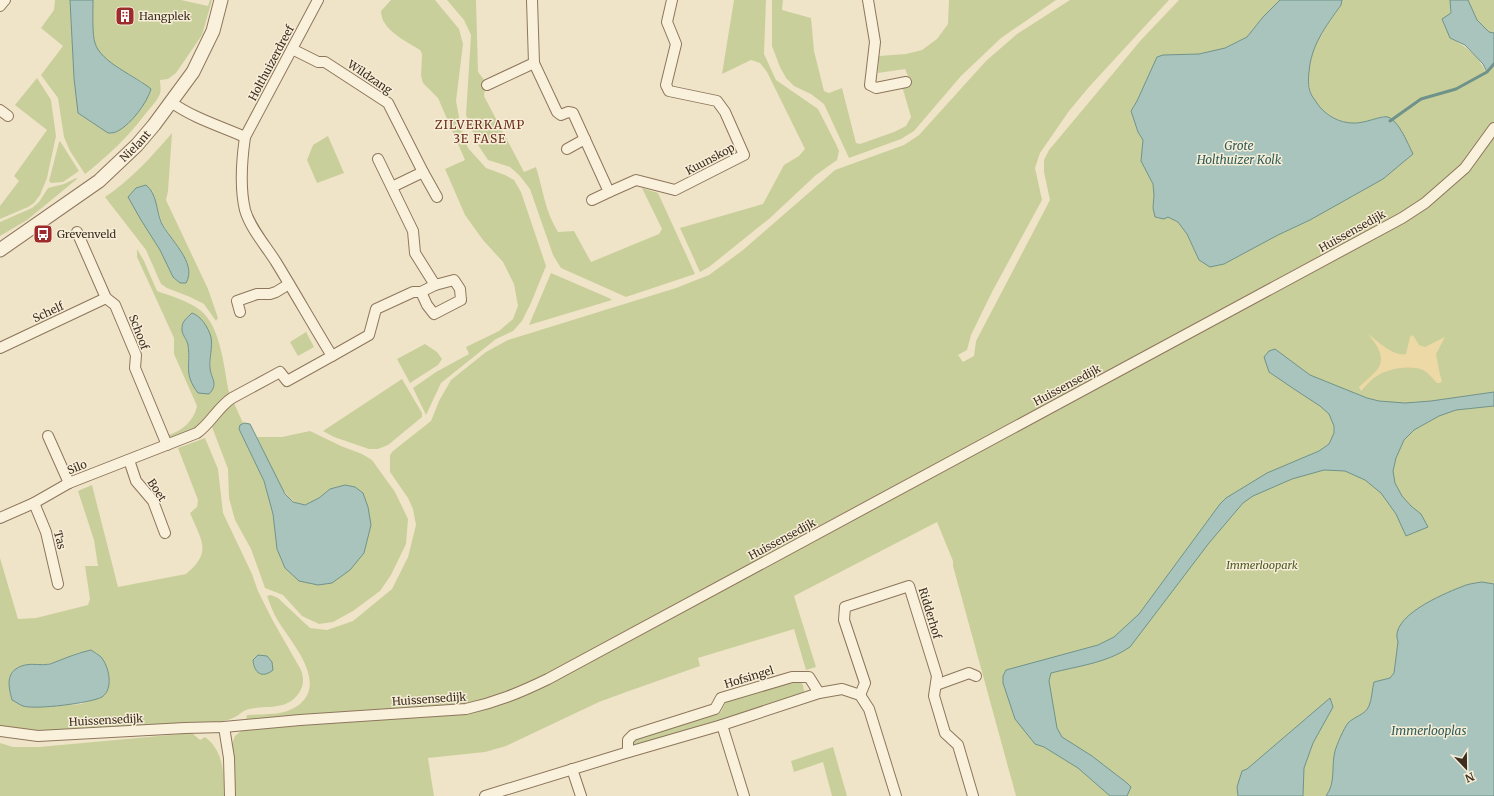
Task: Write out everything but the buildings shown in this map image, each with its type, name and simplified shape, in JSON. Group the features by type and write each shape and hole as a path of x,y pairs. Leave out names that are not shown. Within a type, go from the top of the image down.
{"street":[{"path":"0,6 4,0"},
{"name":"Nielant","path":"0,250 106,176 137,145 193,72 213,31 221,0"},
{"name":"Holthuizerdreef","path":"318,0 245,137 243,152 243,179 245,210 254,229 332,356"},
{"path":"532,0 534,63 557,112 561,115 568,112 573,114 609,192"},
{"name":"Kuunskop","path":"592,200 636,180 675,190 744,155 725,112 717,101 669,91 666,85 676,44 667,22 672,0"},
{"path":"868,0 875,42 870,85 876,88 906,82"},
{"name":"Wildzang","path":"292,49 318,62 325,62 388,103 437,197"},
{"path":"487,85 534,63"},
{"path":"171,102 181,110 245,137"},
{"name":"Huissensedijk","path":"0,730 38,736 224,727 300,720 466,709 490,704 511,697 548,679 1402,218 1425,203 1465,168 1494,128"},
{"path":"566,149 585,140"},
{"path":"378,159 413,230 415,253 435,285"},
{"path":"392,187 423,172"},
{"name":"Schoof","path":"77,232 106,298 115,305 136,355 135,368 167,445"},
{"path":"167,445 198,433 206,426 226,402 280,372 287,381 369,335 376,309 414,292 421,292 435,285 454,280 460,289 461,300 434,314 427,305 421,292"},
{"path":"240,312 237,301 256,294 270,294 289,284"},
{"name":"Schelf","path":"0,348 106,298"},
{"path":"48,436 69,483"},
{"name":"Silo","path":"0,518 34,503 69,483 167,445"},
{"name":"Boet","path":"129,460 136,480 152,501 165,533"},
{"name":"Tas","path":"34,503 46,532 58,584"},
{"name":"Ridderhof","path":"860,695 865,683 844,620 845,607 909,586 937,676 934,696 945,733 958,745 974,796"},
{"path":"936,685 969,673 976,676"},
{"name":"Hofsingel","path":"628,752 628,740 633,734 715,709 722,698 792,677 809,677 819,694"},
{"path":"485,796 842,688 860,695 869,709 896,796"},
{"path":"722,725 744,796"},
{"path":"224,727 229,758 230,796"},
{"path":"572,769 581,796"}],"green space":[{"path":"55,0 70,0 74,78 78,113 108,133 117,132 140,110 143,82 115,67 98,51 93,35 93,0 181,0 208,6 210,0 212,0 202,35 176,73 168,79 160,80 161,88 159,96 155,102 125,138 85,174 70,151 64,137 58,98 41,75 63,46 41,28 54,10"},
{"path":"391,0 435,0 459,29 463,44 456,101 461,128 468,148 486,168 514,180 521,192 546,266 522,321 513,331 496,339 441,383 426,415 413,388 436,372 469,354 466,347 499,331 513,319 518,306 514,284 503,262 483,240 465,215 445,169 465,160 438,98 423,83 421,76 422,54 420,50 395,34 385,24 382,18 381,11"},
{"path":"447,0 476,0 478,72 486,82 484,96 524,172 536,167 547,208 558,232 574,231 591,262 659,234 662,229 642,188 658,193 695,274 626,297 561,268 553,255 530,189 520,176 510,167 488,160 478,145 466,115 471,35 464,20"},
{"path":"734,0 766,0 764,54 776,80 818,109 839,151 837,160 816,175 770,218 709,267 700,272 680,228 763,204 784,165 799,156 805,149 767,72 760,63 751,60 722,74"},
{"path":"772,0 783,0 782,10 811,18 814,51 824,91 829,93 842,88 856,143 860,144 894,132 906,126 911,117 902,86 906,87 911,83 905,69 878,73 879,56 906,54 922,50 937,39 948,24 949,0 1056,0 1001,38 961,76 914,131 901,139 849,158 824,104 811,94 794,86 786,78 780,67 772,46"},
{"path":"1070,0 1169,0 1089,87 1069,111 1040,153 1035,168 1042,200 992,292 971,335 967,350 958,355 963,362 974,356 976,341 1050,200 1044,172 1044,160 1049,150 1141,40 1179,0 1280,0 1263,17 1247,37 1225,48 1199,54 1163,55 1157,57 1131,111 1138,132 1143,140 1141,161 1153,184 1153,208 1178,222 1187,234 1199,260 1278,235 1310,220 1384,116 1373,120 1354,123 1341,121 1323,110 1311,94 1309,86 1309,73 1312,53 1323,31 1341,5 1342,0 1450,0 1450,38 1471,52 1486,72 1494,65 1494,124 1461,169 1400,213 948,458 832,519 580,657 506,694 466,707 246,720 247,715 279,713 294,708 300,704 307,695 310,684 304,662 298,650 276,618 267,596 271,595 278,598 310,628 327,630 353,621 392,589 408,557 416,525 413,509 408,498 390,472 390,455 431,421 439,401 451,380 486,352 508,340 676,288 709,275 743,250 835,170 904,145 919,135 986,61 1017,34"},
{"path":"1468,0 1494,0 1494,33 1489,33 1477,20"},
{"path":"37,78 51,100 56,136 47,178 40,195 34,203 0,219 0,206 19,181 14,176 47,130 15,105"},
{"path":"172,133 166,200 208,289 218,318 216,321 204,304 161,284 146,250 105,197 124,183 149,159","holes":["152,190 162,223 184,257 186,283 180,283 173,277 160,250"]},
{"path":"328,136 344,173 317,183 307,160 313,145"},
{"name":"Immerloopark","path":"1494,137 1494,796 1016,796 953,566 953,561 937,522 794,596 816,667 806,670 794,629 698,658 700,666 599,702 506,746 485,752 428,758 434,796 235,796 232,744 235,736 246,727 491,707 1420,212 1481,153"},
{"path":"60,141 79,171 63,182 51,183 49,181"},
{"path":"76,178 77,179 27,220 0,236 0,222 32,208 39,202 48,188 64,184"},
{"path":"137,249 157,291 190,304 200,310 207,317 213,326 217,337 229,393 200,428 170,439 168,435 187,425 197,406 174,354 174,338 137,257","holes":["211,337 210,370 214,382 188,371 188,344"]},
{"path":"551,273 609,298 612,300 529,325"},
{"path":"306,332 314,347 298,356 290,342"},
{"path":"425,344 437,352 442,359 438,365 410,383 397,359"},
{"path":"402,379 422,413 422,417 388,445 378,449 369,449 334,437 323,431"},
{"path":"234,403 243,423 240,425 239,429 264,481 273,514 277,549 285,568 330,489 318,499 307,505 296,503 289,497 276,478 257,437 282,437 310,431 362,454 372,460 395,492 408,519 406,544 391,575 380,591 353,611 333,622 319,624 302,616 283,595 265,588 251,549 235,520 229,498 228,469 212,427 228,405"},
{"path":"205,438 218,469 223,513 252,574 258,591 301,670 303,682 299,693 289,703 249,709 230,719 216,722 34,733 0,727 0,558 18,619 36,618 88,605 90,599 85,566 98,566 94,540 78,491 92,485 118,587 186,574 200,559 202,545 201,538 190,513 197,507 198,500 178,448","holes":["80,652 103,696 81,704 41,707 12,700 9,684 11,674 19,667 25,665 42,665 51,663"]},
{"path":"800,681 803,685 804,691 799,697 633,750 632,740 721,712 726,701"},
{"path":"192,733 200,740 205,737 216,749 222,764 224,796 0,796 0,743 13,747 39,747"},
{"path":"833,747 847,796 832,796 823,762 794,772 791,761"}],"sand":[{"path":"1368,334 1391,351 1401,354 1406,354 1410,337 1413,335 1419,345 1425,347 1445,337 1436,354 1442,381 1437,383 1429,374 1418,368 1400,368 1387,371 1375,377 1361,391 1359,387 1377,370 1381,361 1381,356 1377,346"}],"water":[{"path":"70,0 93,0 93,34 95,43 99,50 111,63 151,89 138,113 123,128 116,132 108,133 78,113 74,78"},
{"name":"Grote Holthuizer Kolk","path":"1280,0 1342,0 1341,5 1320,36 1310,62 1308,78 1312,96 1322,110 1330,116 1348,123 1357,123 1382,117 1392,119 1403,133 1413,154 1383,179 1310,220 1278,235 1224,264 1210,267 1199,260 1187,234 1178,222 1168,217 1164,219 1155,217 1153,208 1153,184 1141,161 1143,140 1138,132 1131,111 1157,57 1163,55 1199,54 1225,48 1247,37 1263,17"},
{"path":"1450,0 1468,0 1477,20 1489,32 1494,33 1494,65 1487,72 1483,64 1465,45 1450,38 1442,19 1451,13"},
{"path":"146,185 154,197 161,222 185,259 189,275 186,283 180,283 173,277 160,250 128,197 136,188"},
{"path":"192,313 204,322 211,337 212,345 210,368 214,381 214,387 209,394 198,393 193,386 189,375 188,345 182,332 182,326 184,321"},
{"path":"1275,349 1310,375 1367,398 1379,401 1405,403 1431,401 1494,392 1494,406 1456,410 1439,416 1414,430 1404,440 1396,458 1393,471 1395,483 1402,496 1421,514 1428,527 1406,536 1396,514 1381,493 1365,480 1345,471 1324,470 1292,479 1253,496 1243,503 1209,543 1130,647 1112,657 1051,673 1049,681 1057,728 1062,737 1092,756 1131,787 1127,796 1110,796 1078,768 1044,747 1035,744 1015,719 1003,683 1003,676 1006,670 1098,645 1114,637 1139,614 1226,498 1267,473 1319,451 1329,444 1334,433 1334,426 1329,414 1320,406 1269,372 1264,357 1269,351"},
{"path":"244,423 250,424 285,494 293,502 305,505 319,498 330,489 345,485 355,487 363,493 368,507 371,525 364,553 350,570 332,583 318,585 299,581 285,568 277,549 273,514 264,481 239,429 240,425"},
{"name":"Immerlooplas","path":"1482,582 1494,584 1494,796 1326,796 1331,786 1335,751 1345,728 1348,723 1369,706 1374,682 1390,678 1394,673 1398,642 1397,633 1401,624 1409,615 1442,595 1463,586"},
{"path":"91,650 101,657 108,672 108,689 102,697 75,704 39,707 23,706 12,700 9,684 11,674 14,670 28,664 50,664 75,654"},
{"path":"258,655 267,656 272,662 273,670 265,674 257,671 253,660"},
{"path":"1330,698 1333,707 1313,743 1304,768 1303,796 1238,796 1237,787 1242,771 1247,769"}],"waterway":[{"path":"1390,121 1421,99 1456,89 1487,72 1494,64"}],"place":[{"name":"Hangplek","path":"125,16"},
{"name":"Grevenveld","path":"43,234"}],"district":[{"name":"ZILVERKAMP 3E FASE","path":"480,131"}]}
